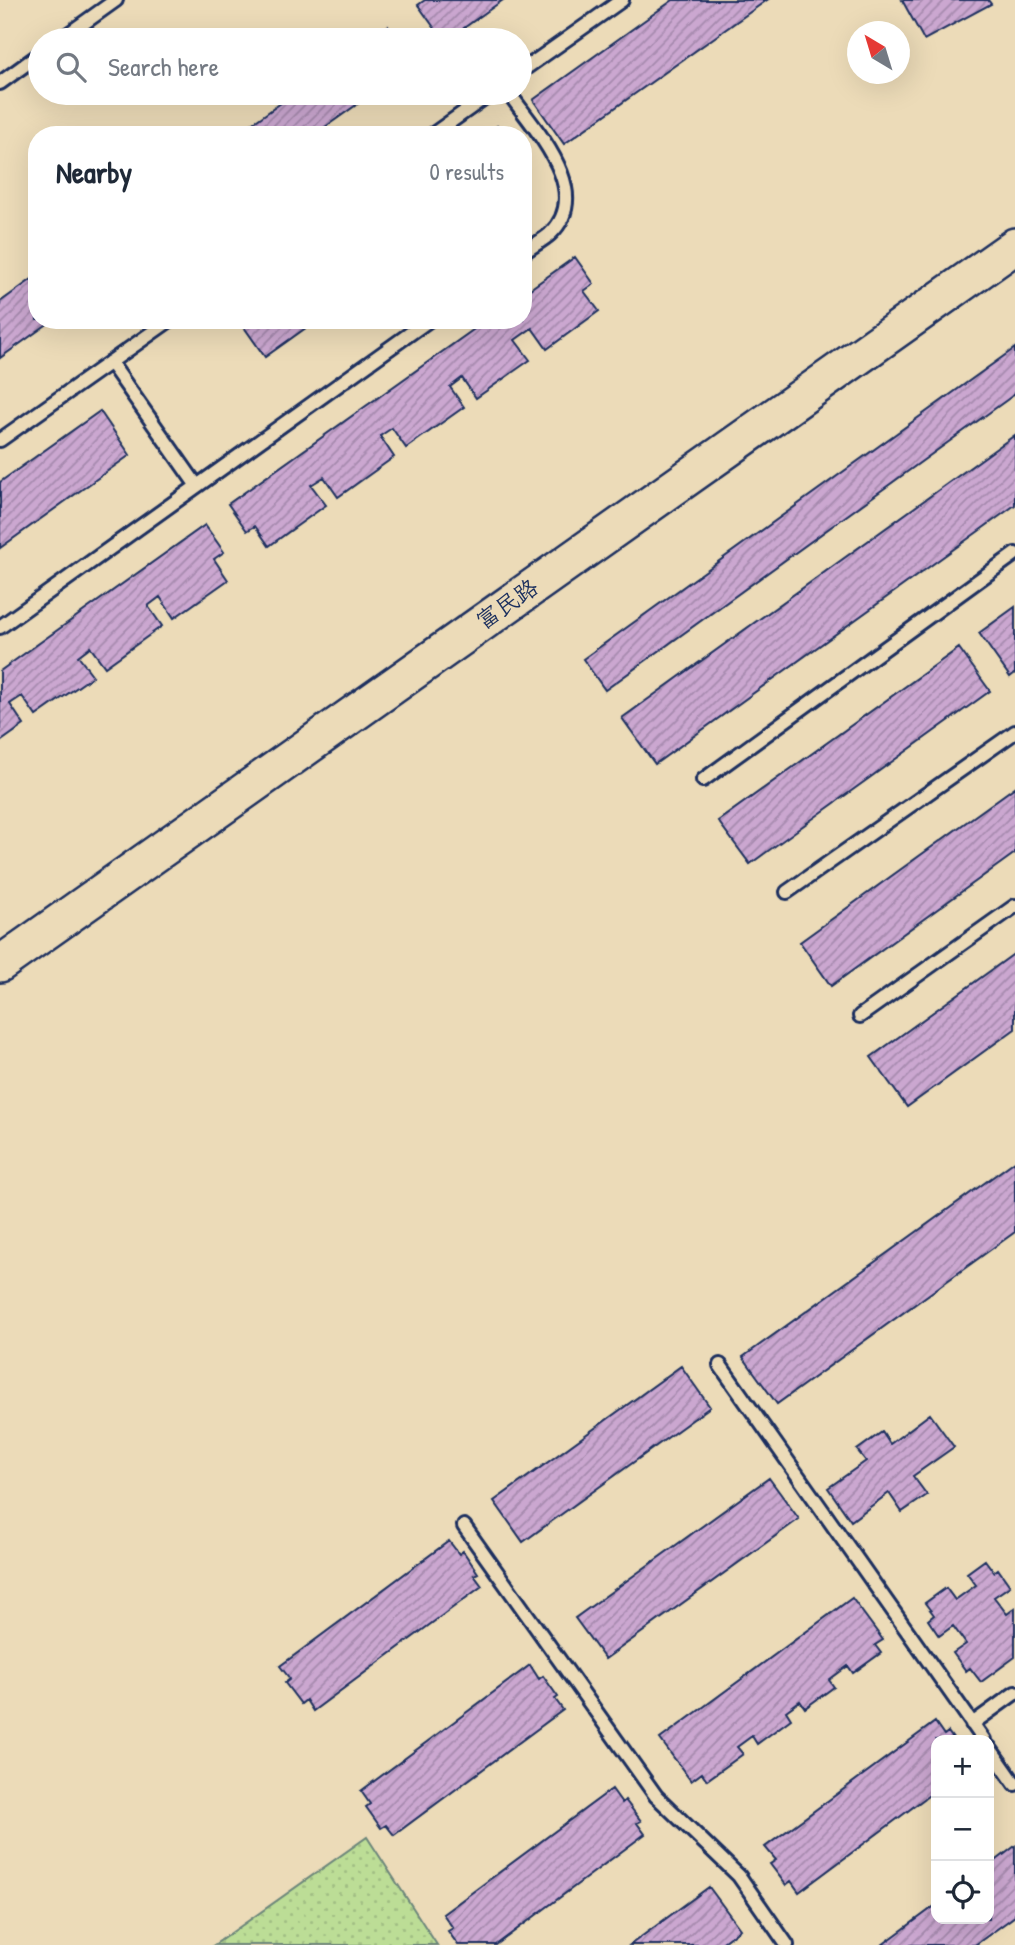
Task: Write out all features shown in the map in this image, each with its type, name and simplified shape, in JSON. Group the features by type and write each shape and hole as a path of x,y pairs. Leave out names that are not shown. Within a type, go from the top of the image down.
{"street":[{"name":"富民路","path":"0,964 1015,246"}],"lane":[{"path":"77,28 116,0"},
{"path":"532,64 622,0"},
{"path":"0,83 28,63"},
{"path":"445,126 474,105"},
{"path":"517,105 551,153 564,179 568,203 552,232 532,246"},
{"path":"0,440 157,329"},
{"path":"0,627 416,329"},
{"path":"110,362 197,486"},
{"path":"703,780 1015,554"},
{"path":"787,892 1015,732"},
{"path":"860,1016 1015,906"},
{"path":"720,1365 980,1735"},
{"path":"464,1526 656,1796 739,1876 787,1945"},
{"path":"972,1724 1015,1693"},
{"path":"994,1754 1015,1784"}],"green space":[{"path":"367,1837 437,1945 214,1945"}],"building":[{"path":"425,0 503,0 464,28 434,28 418,5"},
{"path":"673,0 767,0 564,144 533,100"},
{"path":"902,0 988,0 991,4 924,40"},
{"path":"278,105 356,105 327,126 249,126"},
{"path":"575,257 594,284 584,291 599,311 547,349 532,328 532,288"},
{"path":"28,282 28,329 40,329 0,358 0,302"},
{"path":"245,329 304,329 265,357"},
{"path":"474,329 531,329 515,340 530,360 476,398 462,378 450,387 464,407 406,448 392,428 380,436 394,457 338,497 324,477 311,485 326,505 269,546 255,526 247,531 228,504"},
{"path":"1015,348 1015,394 605,690 583,659"},
{"path":"100,411 130,455 0,548 0,482"},
{"path":"1015,435 1015,505 655,764 622,718"},
{"path":"205,525 224,552 214,559 228,580 174,618 160,597 148,606 162,626 105,667 90,647 78,656 93,676 36,716 22,696 10,704 24,725 0,742 0,671"},
{"path":"1015,607 1015,673 1010,677 979,633"},
{"path":"959,648 990,691 750,864 718,821"},
{"path":"1015,787 1015,853 831,986 800,942"},
{"path":"1015,953 1015,1029 907,1107 871,1057"},
{"path":"1015,1161 1015,1232 777,1404 743,1357"},
{"path":"681,1366 710,1407 523,1542 494,1501"},
{"path":"930,1414 954,1447 913,1476 927,1495 902,1512 889,1493 851,1521 828,1488 866,1461 857,1450 882,1432 890,1444"},
{"path":"769,1478 799,1519 605,1659 575,1618"},
{"path":"449,1541 459,1554 463,1551 478,1573 474,1575 482,1586 313,1711 306,1700 301,1704 285,1683 290,1679 280,1666"},
{"path":"985,1560 994,1572 998,1569 1010,1586 994,1597 1007,1614 1015,1608 1015,1657 981,1682 970,1668 966,1671 953,1653 966,1644 953,1626 939,1636 928,1620 934,1615 925,1603 946,1588 955,1600 976,1585 967,1573"},
{"path":"852,1598 883,1640 875,1645 881,1653 853,1673 848,1666 829,1680 834,1687 805,1708 800,1701 786,1711 791,1719 757,1744 752,1736 737,1747 743,1754 707,1780 702,1773 691,1781 660,1739"},
{"path":"530,1665 539,1679 543,1676 558,1697 555,1699 563,1710 394,1835 386,1825 381,1828 366,1807 370,1804 361,1791"},
{"path":"935,1722 944,1735 931,1735 931,1794 799,1892 791,1881 786,1885 770,1864 776,1860 765,1847"},
{"path":"612,1789 622,1803 625,1800 641,1821 637,1823 645,1834 496,1945 458,1945 448,1931 453,1928 443,1914"},
{"path":"1015,1846 1015,1916 975,1945 882,1945 931,1909 931,1924 994,1924 994,1862"},
{"path":"709,1887 740,1929 719,1945 630,1945"}]}
